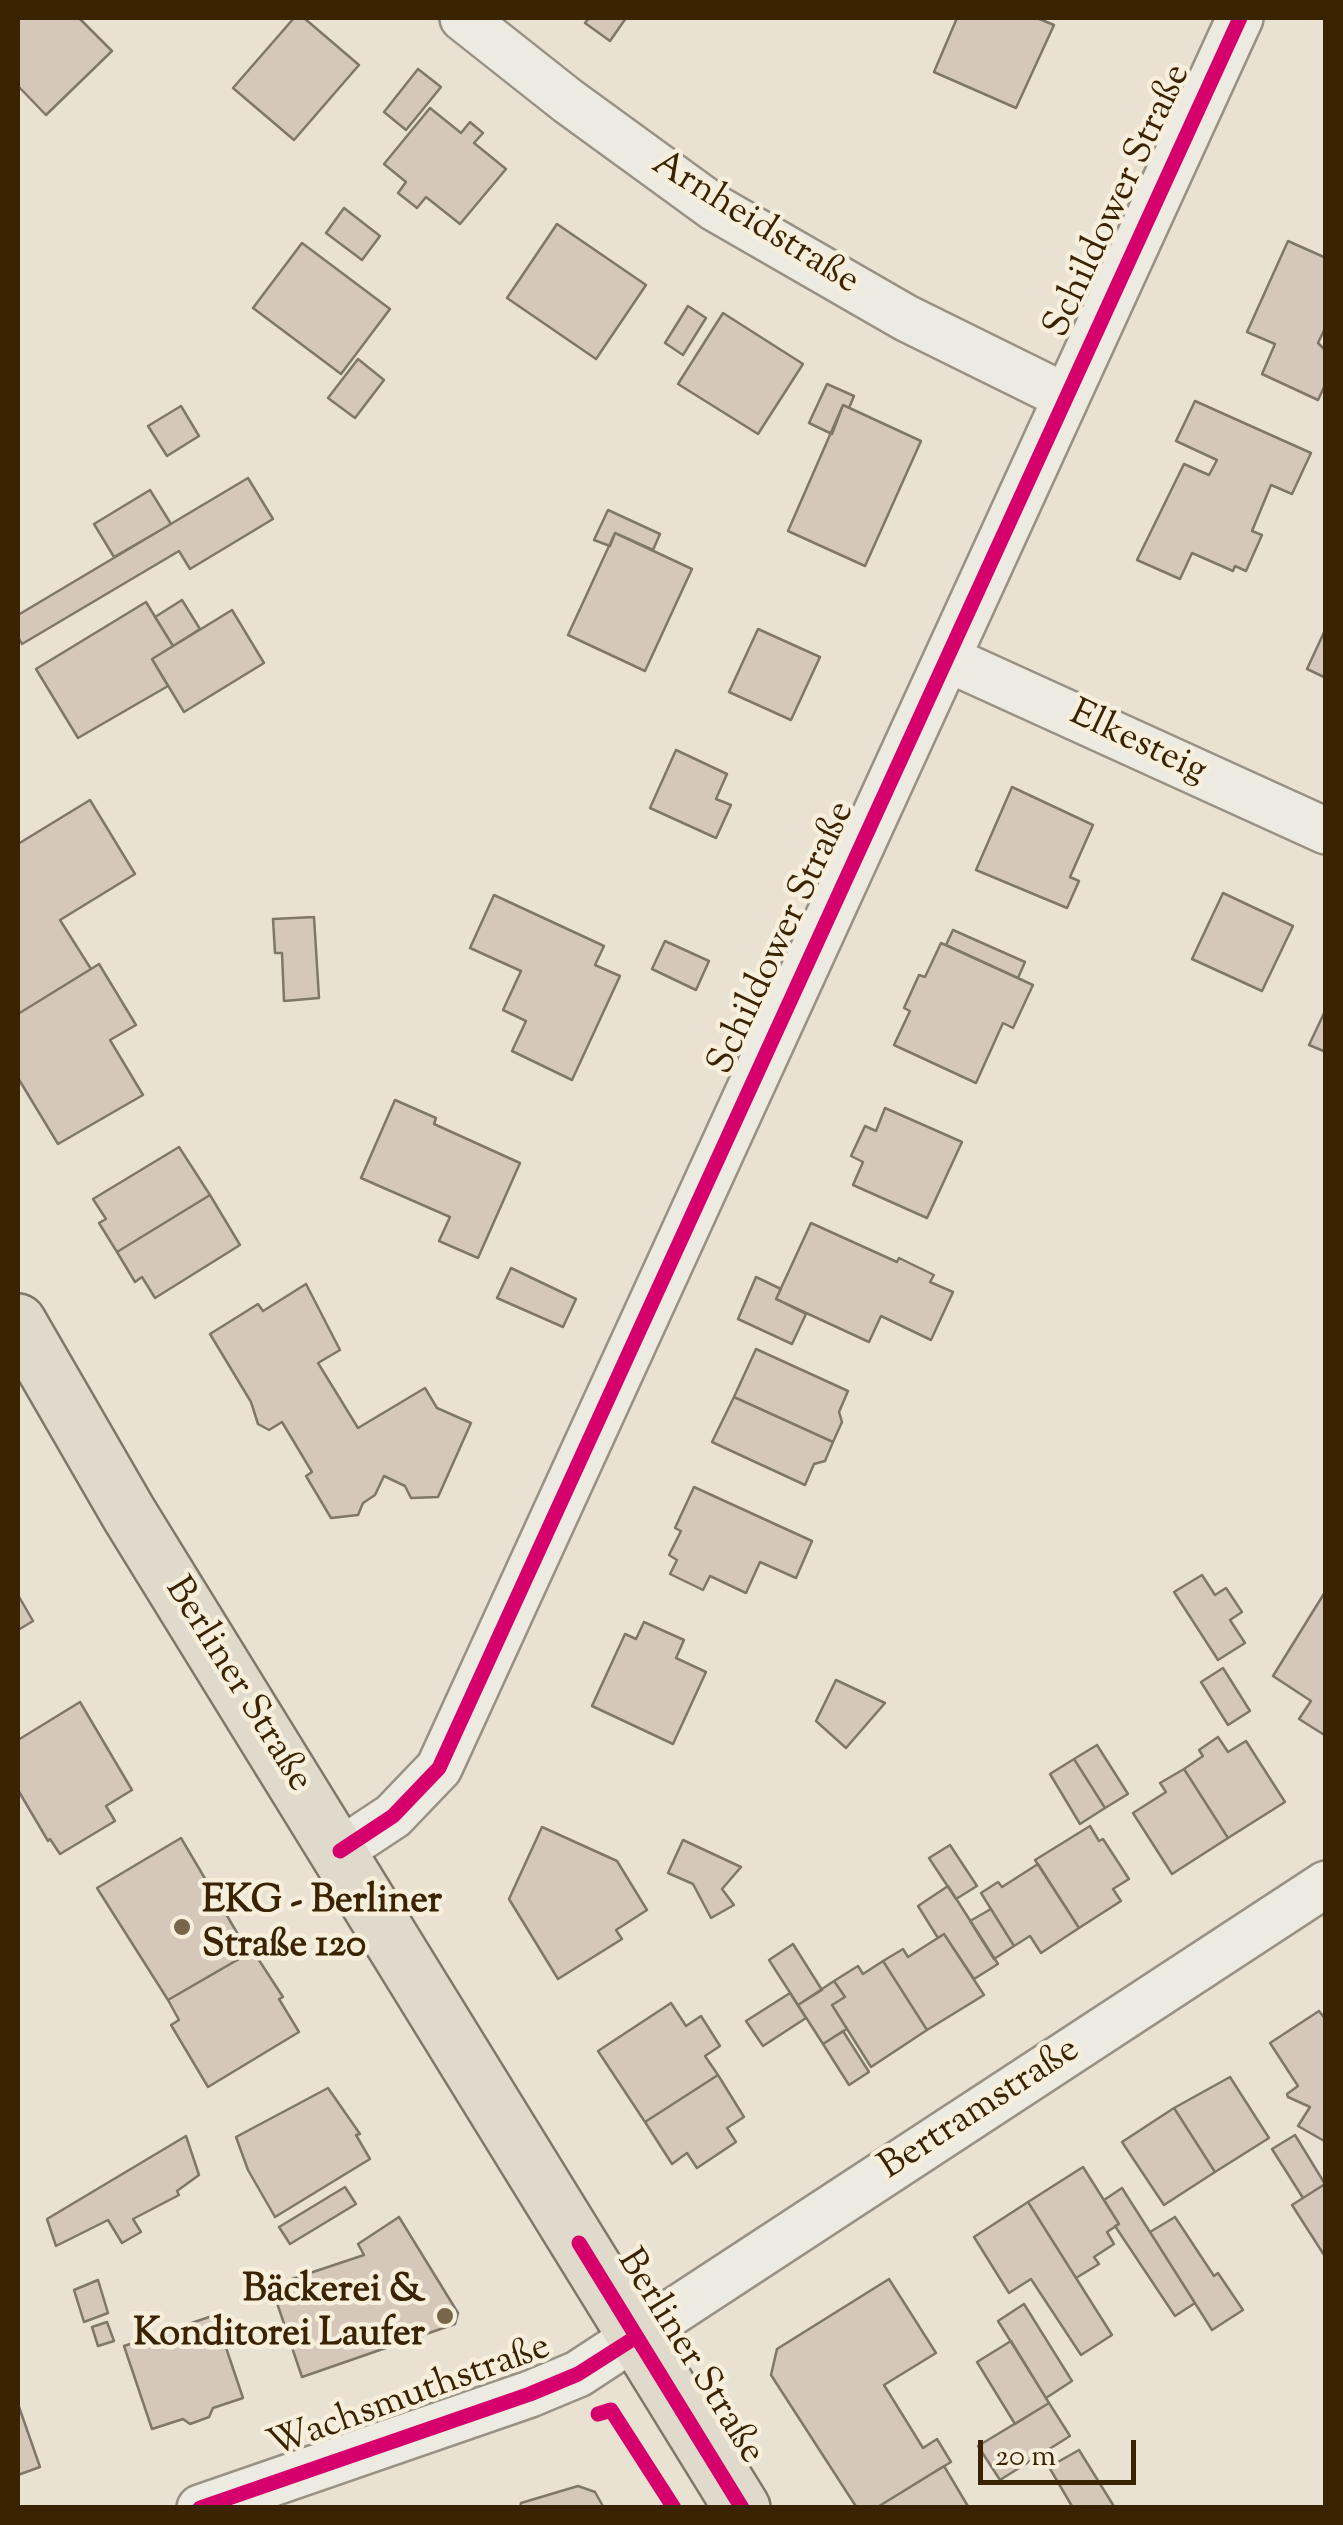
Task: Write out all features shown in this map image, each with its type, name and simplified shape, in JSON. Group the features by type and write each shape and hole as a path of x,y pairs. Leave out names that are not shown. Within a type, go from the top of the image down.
{"main road":[{"name":"Berliner Straße","path":"18,1322 129,1514 742,2508"}],"street":[{"name":"Arnheidstraße","path":"463,18 568,101 715,208 906,318 1066,397"},
{"name":"Schildower Straße","path":"340,1851 393,1816 440,1768 1240,18"},
{"name":"Elkesteig","path":"948,658 1326,831"},
{"name":"Bertramstraße","path":"636,2336 1326,1884"},
{"name":"Wachsmuthstraße","path":"200,2508 530,2394 578,2374 636,2336"}],"building":[{"path":"18,18 79,18 112,51 46,115 18,86"},
{"path":"294,18 304,18 359,65 294,140 233,88"},
{"path":"589,18 626,18 610,41 585,23"},
{"path":"957,18 1037,18 1054,25 1016,108 934,72"},
{"path":"418,69 441,87 406,130 384,112"},
{"path":"430,108 461,133 470,122 483,133 474,143 506,169 460,224 426,197 417,208 398,193 406,182 384,164"},
{"path":"344,208 380,236 362,260 326,233"},
{"path":"557,224 646,285 596,359 507,298"},
{"path":"1288,241 1326,258 1326,326 1318,343 1326,351 1326,383 1318,400 1262,374 1275,344 1247,332"},
{"path":"302,243 390,309 341,374 253,308"},
{"path":"688,306 706,318 683,355 665,343"},
{"path":"723,313 803,364 758,434 678,384"},
{"path":"358,359 384,380 355,418 328,398"},
{"path":"827,384 854,396 849,408 843,405 832,434 809,423"},
{"path":"1195,401 1311,453 1292,494 1271,485 1252,531 1262,535 1246,571 1235,566 1233,571 1192,553 1180,579 1137,560 1184,464 1209,475 1217,460 1176,441"},
{"path":"843,405 921,441 865,566 788,531"},
{"path":"181,406 199,436 167,456 148,426"},
{"path":"248,478 273,519 190,569 179,551 22,644 18,637 18,615"},
{"path":"150,490 171,524 114,557 94,524"},
{"path":"608,510 660,534 653,550 615,533 610,546 594,540"},
{"path":"615,533 692,569 645,671 568,635"},
{"path":"182,600 200,629 173,646 155,617"},
{"path":"146,602 173,646 152,659 168,686 78,738 36,669"},
{"path":"232,610 264,663 184,712 152,659"},
{"path":"1326,628 1326,678 1307,669"},
{"path":"758,629 820,657 791,720 729,692"},
{"path":"676,750 727,774 716,799 731,805 716,838 650,808"},
{"path":"1012,787 1093,825 1070,877 1079,881 1067,908 976,870"},
{"path":"90,800 135,874 60,920 91,969 18,1014 18,844"},
{"path":"1223,893 1293,926 1262,991 1192,959"},
{"path":"494,895 604,946 595,965 620,976 572,1080 512,1051 526,1021 503,1010 521,971 470,948"},
{"path":"314,917 319,998 284,1001 282,953 275,953 273,919"},
{"path":"953,930 1025,962 1018,978 946,945"},
{"path":"665,941 709,961 696,990 652,969"},
{"path":"941,943 1033,985 1013,1028 1003,1023 976,1083 894,1045 910,1011 904,1008 919,975 925,977"},
{"path":"99,964 136,1025 110,1040 143,1095 58,1144 18,1078 18,1014"},
{"path":"1326,1009 1326,1052 1309,1045"},
{"path":"395,1100 436,1118 434,1124 520,1163 478,1258 439,1241 450,1217 361,1178"},
{"path":"885,1108 962,1142 927,1218 853,1185 863,1162 851,1156 865,1126 876,1131"},
{"path":"179,1147 210,1195 117,1252 99,1223 106,1219 93,1199"},
{"path":"210,1195 240,1245 155,1298 142,1277 135,1282 117,1252"},
{"path":"811,1223 934,1275 930,1282 953,1292 931,1340 881,1316 869,1342 776,1299"},
{"path":"511,1268 576,1299 563,1327 497,1298"},
{"path":"756,1277 781,1289 776,1299 806,1314 792,1344 738,1319"},
{"path":"306,1284 340,1350 318,1363 358,1428 425,1388 437,1408 471,1423 438,1497 411,1498 405,1486 384,1476 375,1495 363,1503 358,1515 331,1518 306,1476 312,1472 282,1422 269,1430 258,1424 251,1402 210,1334 258,1304 263,1311"},
{"path":"756,1349 848,1391 833,1442 734,1397"},
{"path":"734,1397 833,1442 825,1461 814,1464 805,1485 712,1442"},
{"path":"694,1487 812,1541 796,1578 760,1562 746,1593 710,1576 703,1590 670,1574 677,1560 669,1555 681,1531 675,1528"},
{"path":"1202,1575 1215,1595 1226,1588 1242,1612 1230,1620 1245,1643 1218,1660 1174,1592"},
{"path":"1325,1592 1326,1736 1299,1719 1311,1701 1273,1676"},
{"path":"18,1595 33,1621 18,1630"},
{"path":"644,1622 684,1640 676,1658 706,1672 673,1744 592,1706 625,1634 636,1639"},
{"path":"1223,1668 1250,1711 1228,1725 1201,1682"},
{"path":"836,1680 885,1703 846,1748 816,1721"},
{"path":"80,1702 132,1790 106,1806 115,1821 60,1854 18,1790 18,1740"},
{"path":"1218,1737 1228,1752 1246,1741 1285,1802 1228,1838 1184,1769 1203,1756 1199,1750"},
{"path":"1097,1745 1128,1794 1105,1808 1074,1759"},
{"path":"1074,1759 1105,1808 1080,1824 1050,1774"},
{"path":"1184,1769 1228,1838 1172,1874 1133,1813 1166,1792 1160,1783"},
{"path":"1090,1826 1129,1879 1113,1889 1121,1901 1079,1928 1035,1860"},
{"path":"542,1827 617,1861 647,1910 616,1930 622,1939 558,1979 509,1899"},
{"path":"181,1838 249,1953 168,2000 97,1888"},
{"path":"683,1840 741,1867 722,1889 734,1905 711,1918 693,1884 668,1873"},
{"path":"950,1845 977,1886 956,1899 929,1858"},
{"path":"1038,1864 1079,1928 1041,1953 1030,1936 1014,1946 981,1893 998,1882 1002,1887"},
{"path":"948,1886 998,1964 974,1979 944,1934 938,1938 918,1906"},
{"path":"991,1909 1014,1946 994,1959 970,1921"},
{"path":"944,1934 984,1995 927,2030 883,1961 903,1949 908,1957"},
{"path":"793,1944 822,1990 798,2005 769,1960"},
{"path":"253,1951 283,1997 279,1999 299,2032 208,2087 171,2025 179,2020 168,2000"},
{"path":"883,1961 927,2030 871,2067 832,2005 845,1997 834,1981 858,1966 863,1974"},
{"path":"834,1981 845,1997 832,2005 847,2029 823,2044 798,2005"},
{"path":"790,1993 806,2018 763,2046 746,2021"},
{"path":"671,2003 686,2026 701,2016 720,2046 705,2056 718,2075 645,2122 598,2051"},
{"path":"1319,2011 1326,2020 1326,2142 1298,2126 1310,2107 1288,2097 1298,2086 1270,2043"},
{"path":"843,2031 869,2072 849,2085 823,2044"},
{"path":"718,2075 744,2117 727,2128 736,2142 697,2168 687,2153 672,2164 645,2122"},
{"path":"1230,2077 1269,2138 1215,2172 1174,2108"},
{"path":"328,2088 360,2134 356,2135 370,2159 275,2217 248,2170 236,2137"},
{"path":"1174,2108 1215,2172 1164,2205 1122,2142"},
{"path":"1295,2135 1325,2184 1303,2198 1272,2149"},
{"path":"186,2136 199,2175 177,2191 179,2195 133,2219 141,2232 122,2243 108,2220 56,2246 47,2219"},
{"path":"1083,2167 1119,2224 1107,2232 1114,2244 1094,2257 1099,2264 1076,2278 1028,2202"},
{"path":"1326,2184 1326,2258 1292,2205"},
{"path":"345,2187 356,2204 290,2244 279,2227"},
{"path":"1122,2188 1195,2303 1175,2316 1115,2226 1119,2224 1104,2200"},
{"path":"1028,2202 1112,2335 1081,2355 1031,2279 1009,2293 974,2237"},
{"path":"399,2217 458,2313 455,2324 302,2377 277,2303 289,2295 292,2279 364,2255 358,2244"},
{"path":"1175,2217 1214,2276 1218,2273 1243,2310 1212,2330 1150,2232"},
{"path":"889,2279 936,2353 884,2385 923,2448 937,2439 951,2462 876,2508 857,2508 771,2375 777,2349"},
{"path":"98,2280 108,2313 84,2322 74,2290"},
{"path":"1024,2304 1072,2381 1046,2398 998,2321"},
{"path":"215,2315 243,2398 213,2408 209,2417 190,2424 183,2419 152,2429 124,2346"},
{"path":"107,2322 114,2341 98,2346 92,2327"},
{"path":"1011,2341 1049,2403 1015,2424 977,2362"},
{"path":"1049,2403 1070,2436 1000,2480 978,2446"},
{"path":"18,2404 40,2467 18,2475"},
{"path":"1079,2450 1115,2508 1073,2508 1049,2467"},
{"path":"944,2466 969,2508 876,2508"},
{"path":"578,2486 595,2492 604,2508 520,2508 521,2503"}],"cycle path":[{"path":"340,1851 393,1816 439,1768 1240,18"},
{"path":"579,2243 742,2508"},
{"path":"200,2508 530,2394 578,2374 636,2337"},
{"path":"598,2414 611,2410 674,2508"}],"place":[{"name":"EKG - Berliner Straße 120","path":"182,1927"},
{"name":"Bäckerei & Konditorei Laufer","path":"445,2316"}]}
